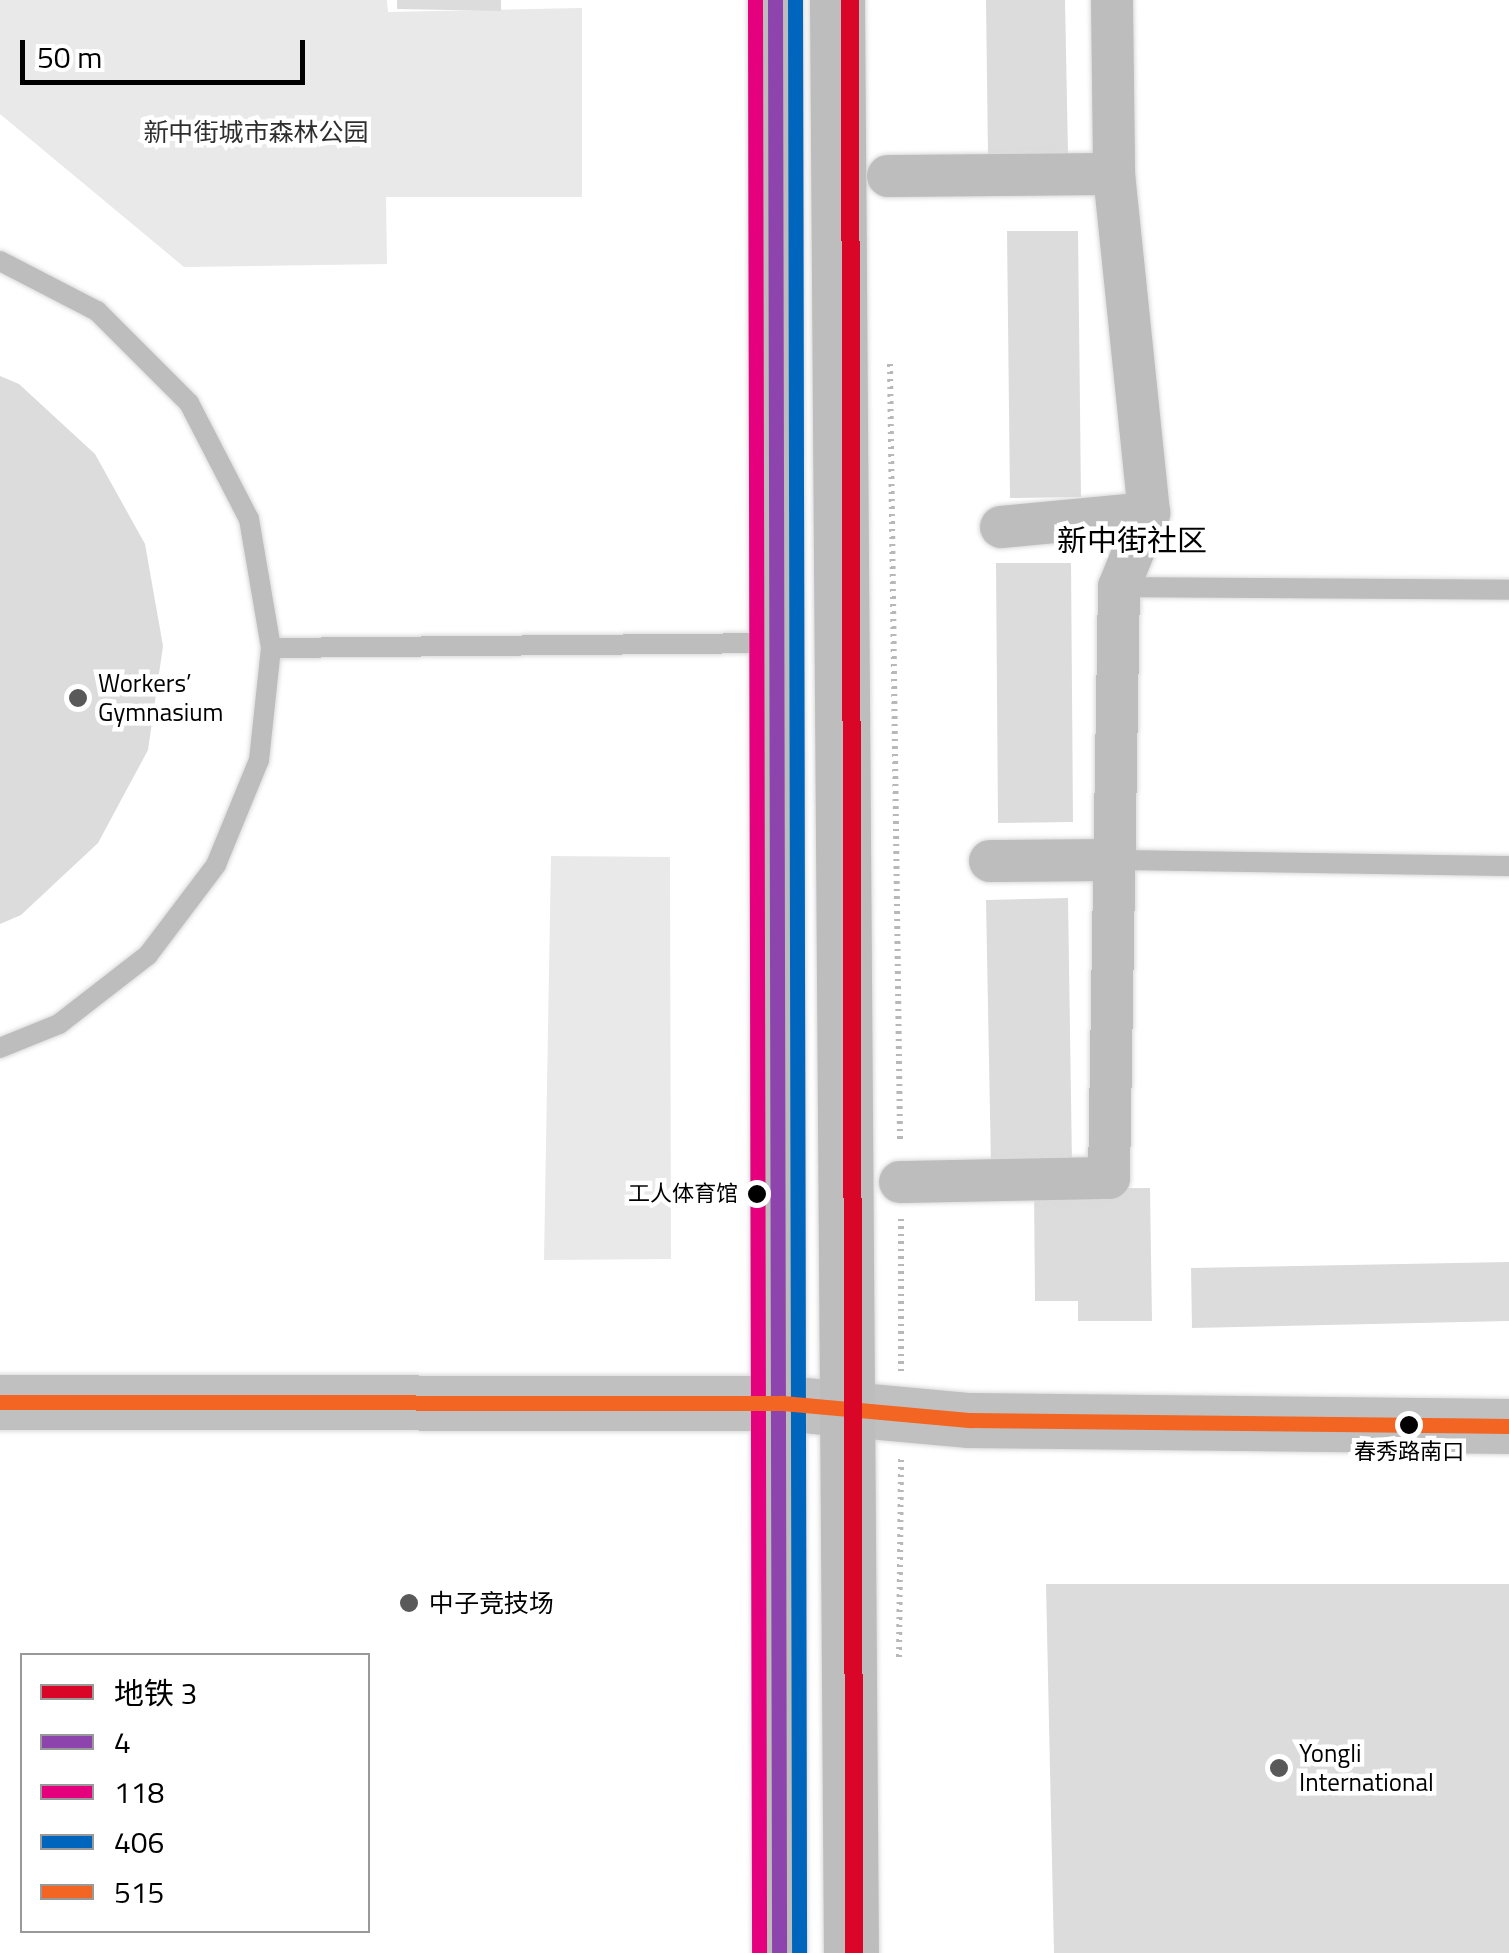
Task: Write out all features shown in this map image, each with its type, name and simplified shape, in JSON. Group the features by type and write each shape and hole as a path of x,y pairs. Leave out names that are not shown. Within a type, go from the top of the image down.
{"main road":[{"path":"775,0 774,1194 780,1403 779,1953"},
{"path":"837,0 840,986 875,1413 851,1953"}],"street":[{"path":"900,1182 1108,1178 1119,588 1149,513 1114,174 1112,0"},
{"path":"888,176 1114,174"},
{"path":"1001,527 1149,513"},
{"path":"990,862 1116,860"},
{"path":"0,1402 780,1403 875,1413 1509,1426"}],"lane":[{"path":"0,261 97,311 189,403 249,519 271,648 259,760 216,865 148,955 58,1024 0,1048"},
{"path":"1119,588 1509,590"},
{"path":"271,648 777,643"},
{"path":"1116,860 1509,866"}],"path":[{"path":"890,348 900,1182 875,1413 899,1660"}],"green space":[{"name":"新中街城市森林公园","path":"0,0 387,0 388,12 582,8 582,197 386,197 387,264 184,267 0,114"},
{"path":"551,856 670,857 671,1259 544,1260"}],"building":[{"path":"397,0 501,0 501,11 397,9"},
{"path":"986,0 1065,0 1068,154 988,155"},
{"path":"1007,231 1078,231 1081,497 1010,498"},
{"name":"Workers’ Gymnasium","path":"0,376 19,384 95,454 145,544 163,646 148,750 98,843 21,915 0,924"},
{"path":"996,563 1071,563 1073,822 998,823"},
{"path":"1068,898 1072,1165 991,1167 986,900"},
{"path":"1150,1188 1152,1321 1078,1321 1078,1301 1035,1301 1034,1189"},
{"path":"1509,1262 1509,1321 1192,1328 1191,1268"},
{"name":"Yongli International","path":"1046,1584 1509,1584 1509,1953 1054,1953"}],"metro line":[{"name":"3","path":"850,0 854,1953"}],"transit line":[{"name":"118","path":"755,0 759,1953"},
{"name":"4","path":"775,0 779,1953"},
{"name":"406","path":"795,0 799,1953"},
{"name":"515","path":"0,1402 782,1403 969,1420 1509,1426"}],"place":[{"name":"Workers’ Gymnasium","path":"78,698"},
{"name":"工人体育馆","path":"757,1194"},
{"name":"春秀路南口","path":"1409,1425"},
{"name":"中子竞技场","path":"409,1603"},
{"name":"Yongli International","path":"1279,1768"}],"district":[{"name":"新中街社区","path":"1132,540"}]}
